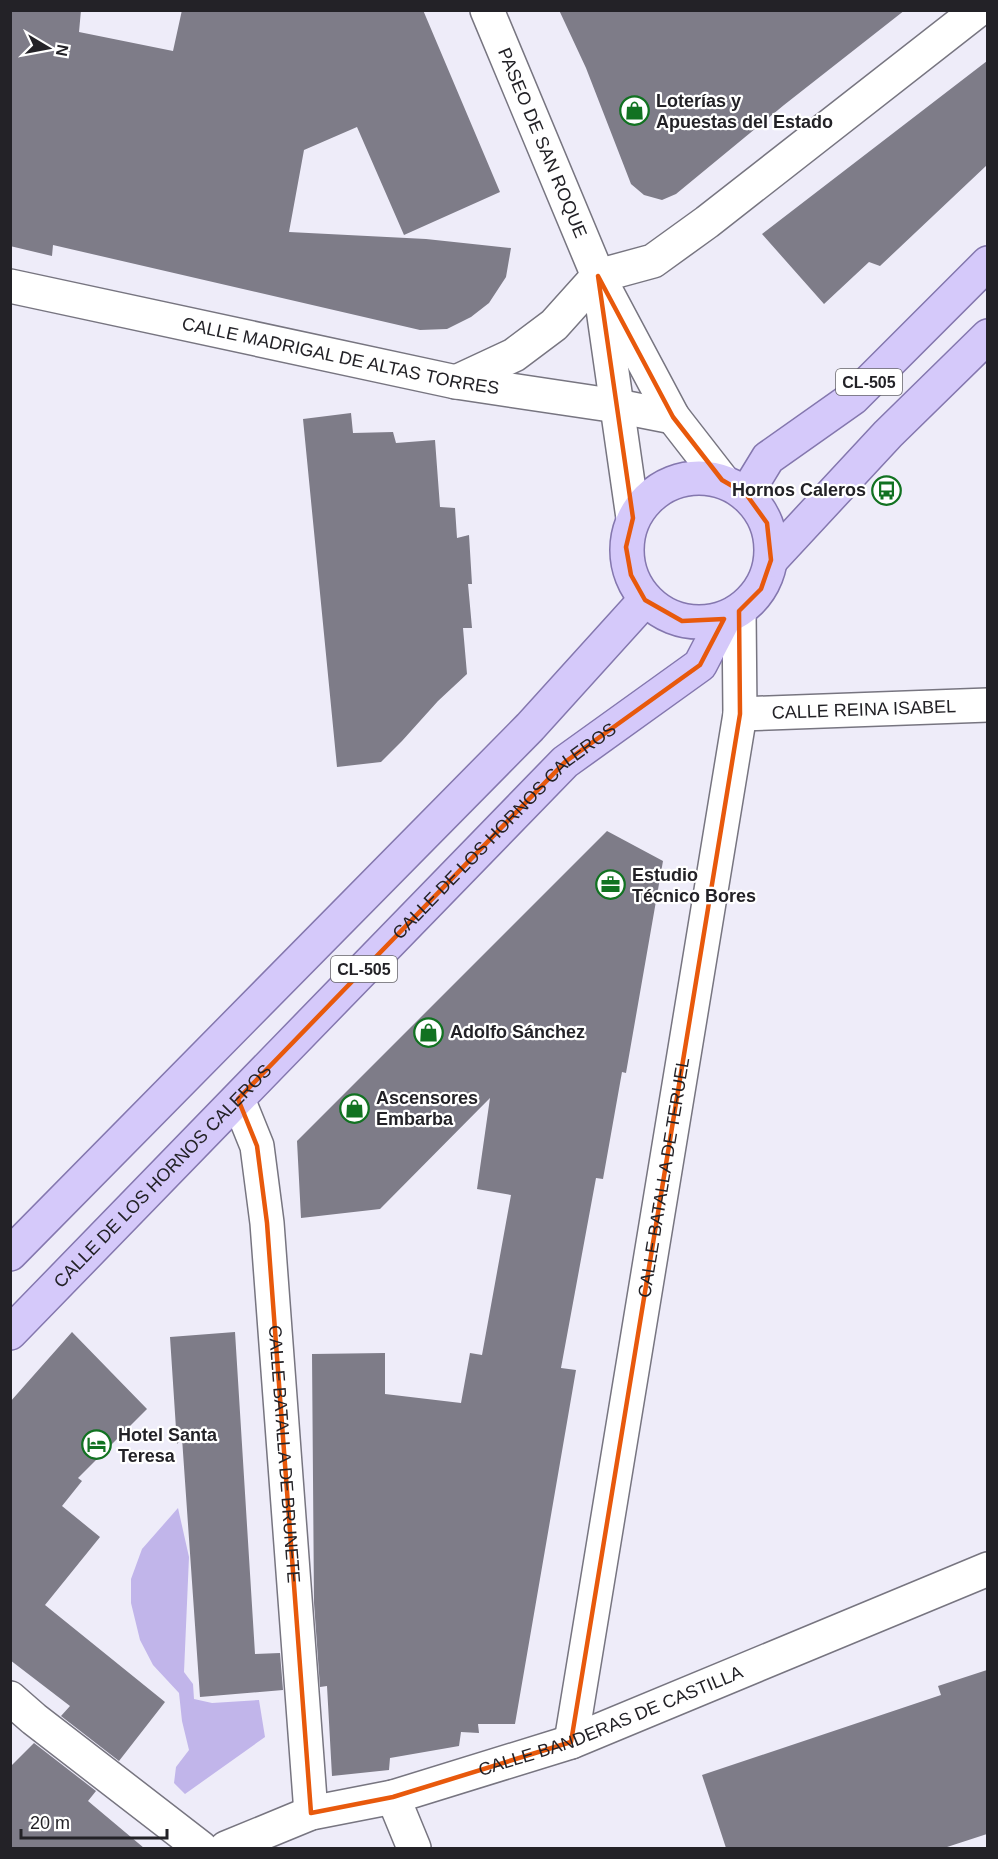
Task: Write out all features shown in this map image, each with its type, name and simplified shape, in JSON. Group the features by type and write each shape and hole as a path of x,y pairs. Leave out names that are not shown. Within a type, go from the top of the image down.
{"main road":[{"name":"CL-505","path":"771,560 767,523 734,487 768,458 853,398 987,263"},
{"name":"CL-505","path":"731,615 761,589 771,560 888,434 987,336"},
{"path":"731,615 682,621 645,600 631,575 626,547 633,518 656,492 687,478 734,487"},
{"name":"CL-505","path":"10,1254 530,728 645,600"},
{"name":"CALLE DE LOS HORNOS CALEROS","path":"10,1333 565,762 700,664 731,615"}],"street":[{"name":"PASEO DE SAN ROQUE","path":"487,10 598,276 673,417 734,487"},
{"path":"456,382 514,355 554,325 598,276 653,261 707,222 978,10"},
{"name":"PASEO DE SAN ROQUE","path":"598,276 633,518"},
{"name":"CALLE MADRIGAL DE ALTAS TORRES","path":"10,286 456,382 617,406 673,417"},
{"name":"CALLE BATALLA DE TERUEL","path":"571,1742 740,714 731,615"},
{"name":"CALLE REINA ISABEL","path":"740,714 987,705"},
{"name":"CALLE BATALLA DE BRUNETE","path":"238,1099 257,1146 267,1223 311,1813"},
{"name":"CALLE BANDERAS DE CASTILLA","path":"226,1848 311,1813 393,1797 571,1742 987,1569"},
{"path":"10,1698 201,1848"},
{"path":"393,1797 414,1848"}],"highlighted area":[{"path":"598,276 673,417 722,480 746,494 767,523 771,560 761,589 739,611 740,714 571,1742 393,1797 311,1813 267,1223 257,1146 238,1099 565,762 700,665 724,619 682,621 645,600 631,575 626,547 633,518"}],"shaded area":[{"path":"178,1508 189,1557 184,1672 193,1684 194,1699 212,1703 259,1700 265,1737 185,1794 174,1783 176,1767 189,1750 182,1721 179,1693 153,1665 140,1640 131,1603 131,1579 142,1549"}],"building":[{"path":"10,10 81,10 79,32 173,51 182,10 423,10 500,192 404,235 357,127 304,150 289,232 426,239 511,248 506,277 489,303 471,317 447,329 420,330 53,245 52,256 10,246"},
{"path":"559,10 905,10 676,194 662,200 644,195 631,184 586,68"},
{"path":"987,61 987,165 880,266 869,262 824,304 762,234"},
{"path":"351,413 353,433 393,432 396,443 435,440 440,507 455,508 457,538 469,535 472,584 468,584 472,628 463,628 467,674 438,701 402,741 381,762 337,767 303,419"},
{"path":"607,831 663,861 626,1073 622,1072 603,1179 596,1178 561,1368 576,1370 515,1724 478,1724 479,1733 461,1732 459,1746 390,1758 389,1770 332,1776 327,1686 320,1687 314,1603 312,1354 385,1353 385,1394 461,1403 470,1353 482,1355 511,1195 477,1189 490,1098 380,1209 301,1218 297,1141"},
{"path":"72,1332 147,1409 78,1478 82,1481 62,1506 100,1537 45,1605 165,1702 119,1761 61,1716 70,1706 10,1660 10,1402"},
{"path":"235,1332 255,1654 280,1653 283,1690 200,1697 182,1438 177,1444 170,1337"},
{"path":"987,1670 987,1834 944,1848 726,1848 702,1775 941,1695 938,1686"},
{"path":"34,1743 96,1791 88,1801 144,1848 10,1848 10,1767"}],"place":[{"name":"Loterías y Apuestas del Estado","path":"635,111"},
{"name":"Hornos Caleros","path":"887,490"},
{"name":"Estudio Técnico Bores","path":"611,885"},
{"name":"Adolfo Sánchez","path":"429,1032"},
{"name":"Ascensores Embarba","path":"355,1108"},
{"name":"Hotel Santa Teresa","path":"97,1445"}]}
